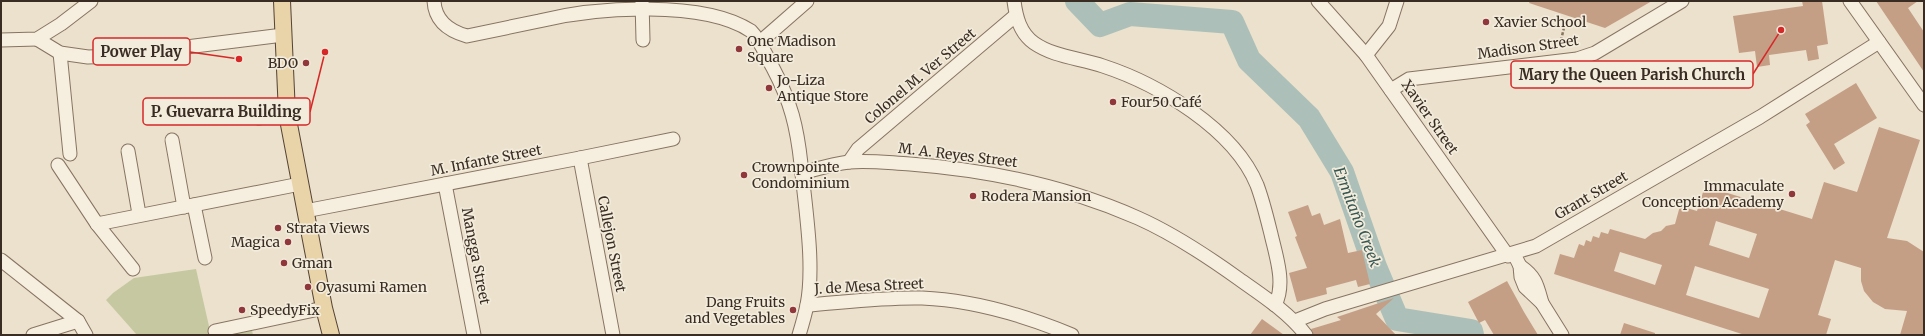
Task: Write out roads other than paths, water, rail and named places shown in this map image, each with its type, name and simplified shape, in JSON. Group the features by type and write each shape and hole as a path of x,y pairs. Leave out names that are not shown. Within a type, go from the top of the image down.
{"main road":[{"path":"282,1 287,114 305,211 308,245 331,335"}],"street":[{"path":"1,40 37,39 61,24 91,1"},
{"path":"434,1 437,16 444,24 452,32 467,36 587,10 642,1 682,2 715,8 740,22 751,31 760,42 786,93 794,117 802,173 810,279 807,306 799,335"},
{"path":"642,1 643,40"},
{"path":"760,42 808,1"},
{"path":"1014,1 1016,16 1029,38 1035,44 1053,52 1102,66 1138,79 1174,100 1203,120 1228,143 1244,163 1256,184 1267,216 1279,268 1280,288 1275,305"},
{"name":"Xavier Street","path":"1318,1 1366,55 1511,255 1520,266 1531,273 1536,282 1542,303 1562,335"},
{"path":"1366,55 1389,26 1397,1"},
{"name":"Madison Street","path":"1391,90 1409,79 1577,58 1594,53 1682,1"},
{"path":"1850,1 1924,105"},
{"name":"Colonel M. Ver Street","path":"849,162 858,149 1016,16"},
{"path":"37,39 60,53 88,57 114,56 283,35"},
{"name":"Grant Street","path":"1295,321 1325,309 1379,292 1511,255 1536,246 1746,125 1879,42"},
{"path":"60,53 70,154"},
{"path":"258,118 287,114"},
{"name":"M. Infante Street","path":"305,211 673,139"},
{"path":"172,140 189,206 205,258"},
{"path":"128,151 139,214"},
{"name":"Callejon Street","path":"580,158 613,335"},
{"name":"M. A. Reyes Street","path":"802,173 849,162 884,162 964,169 1040,184 1074,194 1138,218 1202,253 1275,305 1295,321 1306,335"},
{"path":"58,165 97,224 133,269"},
{"path":"97,224 139,214 189,206 300,184"},
{"name":"Mangga Street","path":"445,184 474,335"},
{"path":"1,260 78,320 86,335"},
{"name":"J. de Mesa Street","path":"807,306 878,299 923,298 974,305 1016,316 1072,335"},
{"path":"215,331 324,308"},
{"path":"33,335 78,320"}],"waterway":[{"name":"Ermitaño Creek","path":"1077,1 1100,25 1130,14 1232,22 1249,60 1309,118 1342,172 1375,267 1397,319 1471,331 1472,335"}],"place":[{"name":"Xavier School","path":"1486,22"},
{"name":"Mary the Queen Parish Church","path":"1781,30"},
{"name":"One Madison Square","path":"739,49"},
{"name":"P. Guevarra Building","path":"325,52"},
{"name":"Power Play","path":"239,59"},
{"name":"BDO","path":"306,63"},
{"name":"Jo-Liza Antique Store","path":"769,88"},
{"name":"Four50 Café","path":"1113,102"},
{"name":"Crownpointe Condominium","path":"744,175"},
{"name":"Immaculate Conception Academy","path":"1792,194"},
{"name":"Rodera Mansion","path":"973,196"},
{"name":"Strata Views","path":"278,228"},
{"name":"Magica","path":"288,242"},
{"name":"Gman","path":"284,263"},
{"name":"Oyasumi Ramen","path":"308,287"},
{"name":"SpeedyFix","path":"242,310"},
{"name":"Dang Fruits and Vegetables","path":"793,310"}]}
